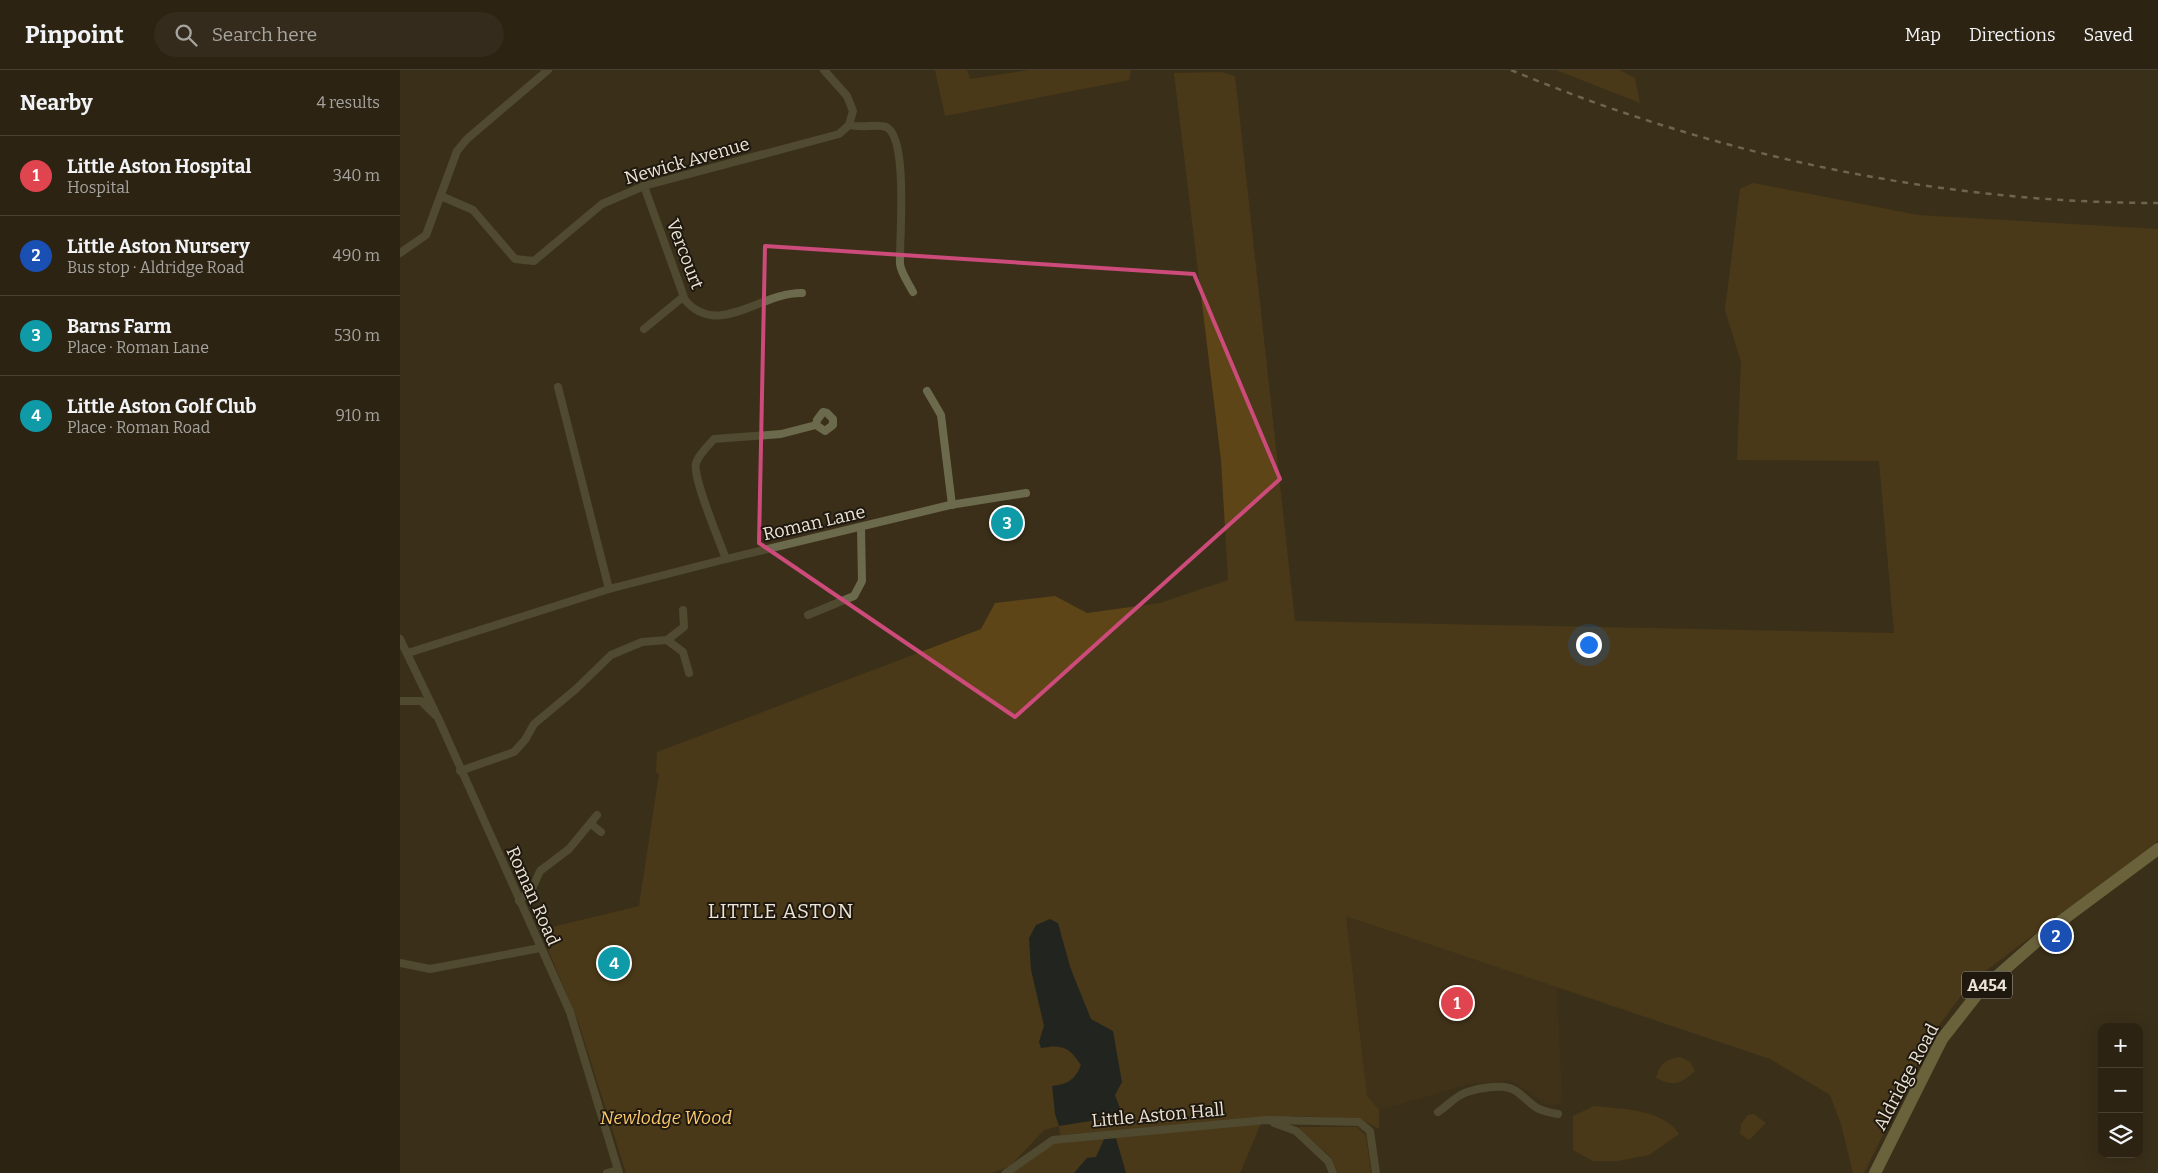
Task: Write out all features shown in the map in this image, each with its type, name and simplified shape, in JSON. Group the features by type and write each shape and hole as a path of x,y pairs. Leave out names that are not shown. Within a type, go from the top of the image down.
{"main road":[{"name":"Aldridge Road","path":"1875,1173 1942,1039 1979,992 2053,926 2158,848"}],"street":[{"path":"400,253 426,235 457,151 468,139 548,70"},
{"path":"824,70 847,96 854,111 849,125 861,128 888,127 894,135 901,169 900,266 913,292"},
{"name":"Newick Avenue","path":"441,196 473,210 515,259 534,261 602,204 644,186 839,134 849,125"},
{"name":"Vercourt","path":"644,186 683,296 697,312 716,316 746,309 777,296 802,293"},
{"path":"644,329 683,296"},
{"path":"558,387 609,589"},
{"path":"927,391 941,416 952,505"},
{"path":"726,559 698,483 695,466 700,455 714,439 781,434 816,425"},
{"name":"Roman Lane","path":"408,653 609,589 952,505 1026,493"},
{"path":"808,615 854,596 862,581 861,528"},
{"path":"460,771 514,752 525,740 534,724 576,689 612,655 642,642 667,640 684,627 683,610"},
{"name":"Roman Road","path":"400,639 440,720 460,771 570,1012 619,1172"},
{"path":"667,640 683,652 689,673"},
{"path":"400,701 421,701 440,720"},
{"path":"519,901 532,890 540,870 569,849 597,815"},
{"path":"591,824 601,832"},
{"path":"400,963 430,969 540,948"},
{"path":"1438,1112 1466,1092 1508,1086 1532,1106 1543,1112 1558,1114"},
{"name":"Little Aston Hall","path":"1266,1120 1296,1131 1328,1161 1333,1173"},
{"name":"Little Aston Hall","path":"1006,1173 1053,1140 1266,1120 1359,1122 1370,1131 1376,1173"},
{"path":"606,1173 619,1172"}],"highlighted area":[{"path":"765,246 1194,274 1280,479 1015,717 759,543"}],"shaded area":[{"path":"1346,915 1557,987 1562,1102 1550,1106 1511,1080 1469,1084 1379,1110 1367,1096"}],"green space":[{"path":"935,70 967,70 970,79 1030,70 1131,70 1129,80 945,116"},
{"path":"1556,70 1619,70 1635,78 1640,103"},
{"name":"Newlodge Wood","path":"1221,72 1235,76 1295,621 1894,633 1879,461 1737,460 1741,362 1725,310 1740,189 1753,183 1918,215 2158,229 2158,841 1971,982 1935,1031 1864,1173 1853,1173 1841,1124 1830,1095 1770,1059 1346,916 1367,1096 1379,1110 1379,1129 1361,1119 1299,1116 1060,1135 1059,1126 1044,1130 1010,1166 992,1173 626,1173 579,1024 540,930 639,906 659,774 656,772 657,752 981,629 995,603 1055,596 1087,613 1160,603 1228,580 1221,460 1174,73","holes":["1058,923 1081,996 1091,1019 1112,1057 1122,1082 1115,1095 1064,1085 1075,1078 1081,1065 1070,1050 1039,1042 1044,1026"]},
{"path":"1680,1057 1690,1062 1695,1071 1677,1083 1668,1083 1656,1078 1659,1069 1664,1063 1670,1059"},
{"path":"1594,1106 1652,1115 1672,1126 1679,1134 1649,1155 1618,1161 1593,1161 1573,1150 1573,1116"},
{"path":"1754,1114 1766,1123 1749,1140 1740,1134 1741,1124 1748,1115"},
{"path":"1261,1123 1240,1173 1126,1173 1115,1135"},
{"path":"1300,1127 1357,1127 1366,1136 1371,1173 1338,1173 1330,1156 1299,1129"},
{"path":"1105,1137 1096,1157 1087,1158 1074,1173 1013,1173 1053,1143"}],"water":[{"path":"1050,919 1058,923 1070,967 1091,1019 1113,1031 1122,1082 1115,1095 1123,1116 1059,1126 1055,1114 1052,1086 1062,1084 1073,1078 1081,1065 1073,1054 1065,1048 1055,1046 1041,1048 1039,1042 1044,1026 1031,970 1029,938 1036,925"},
{"path":"1115,1135 1126,1173 1074,1173 1087,1158 1096,1157 1105,1137"}],"railway":[{"path":"1511,70 1588,100 1667,127 1747,149 1828,168 1910,183 1993,194 2075,201 2158,203"}],"place":[{"name":"Barns Farm","path":"1007,523"},
{"name":"Little Aston Nursery","path":"2056,936"},
{"name":"Little Aston Golf Club","path":"614,963"},
{"name":"Little Aston Hospital","path":"1457,1003"}],"district":[{"name":"LITTLE ASTON","path":"781,911"}]}
